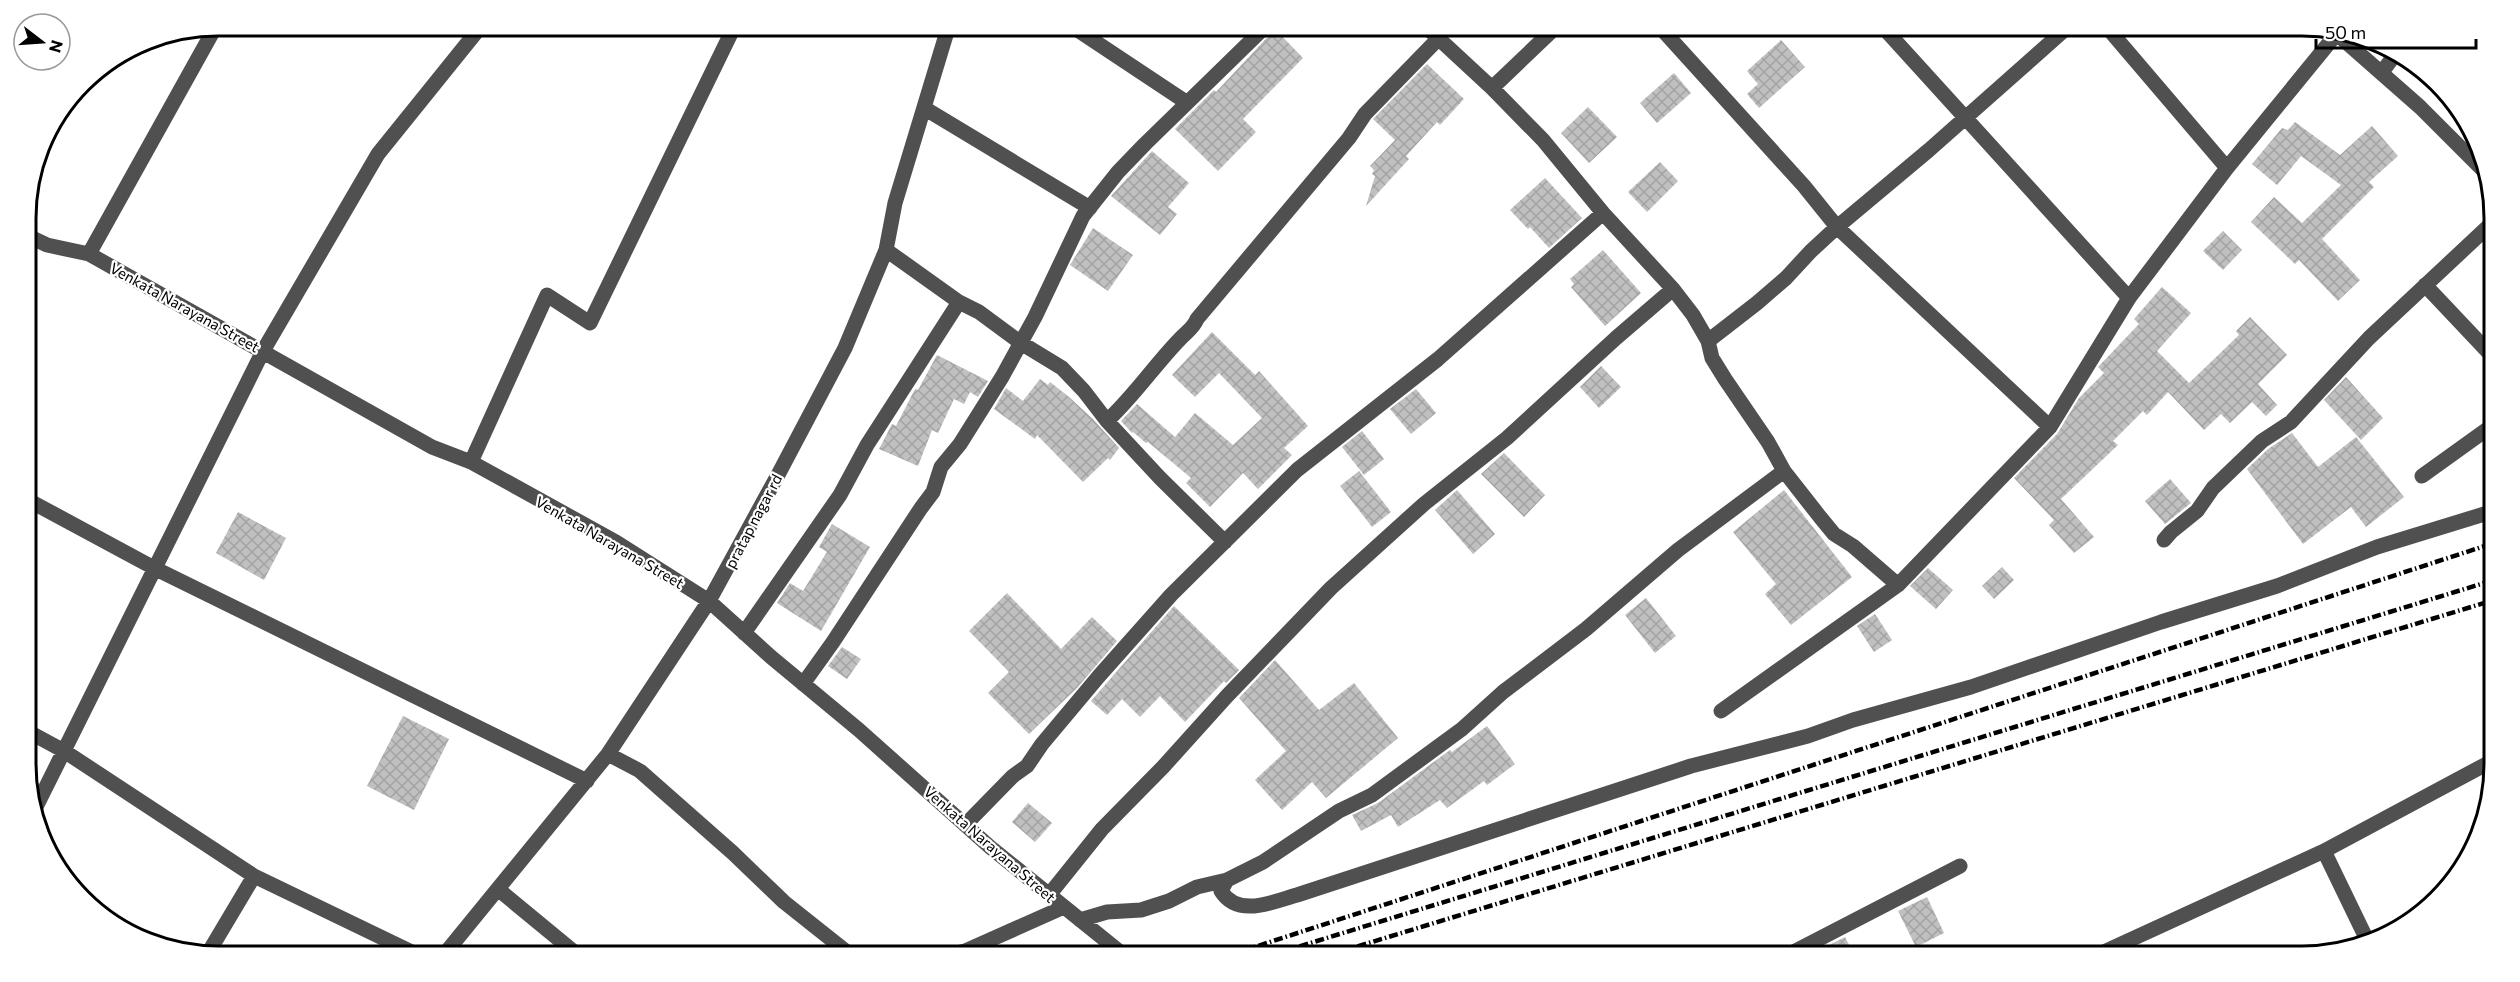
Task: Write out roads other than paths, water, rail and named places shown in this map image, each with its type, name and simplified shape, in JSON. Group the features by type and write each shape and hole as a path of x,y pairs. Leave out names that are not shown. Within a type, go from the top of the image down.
{"street":[{"path":"39,801 263,351 378,154 474,36"},
{"path":"471,462 547,295 590,323 730,36"},
{"name":"pratap nagar rd","path":"452,946 499,891 608,754 709,601 845,348 886,250 895,203 946,36"},
{"path":"1089,36 1186,102"},
{"path":"803,684 933,492 941,466 960,444 967,429 1002,377 1035,317 1077,225 1118,172 1186,102 1256,36"},
{"path":"1435,36 1492,88 1543,140 1603,213 1673,289 1693,315 1708,341 1712,358 1784,471 1834,534 1853,546 1898,585"},
{"path":"1492,88 1547,36"},
{"path":"1667,36 1804,186 1837,227 2050,427"},
{"path":"1890,36 2129,298"},
{"path":"1708,341 1786,278 1810,250 2059,36"},
{"path":"2114,36 2227,168"},
{"path":"89,254 210,37"},
{"path":"1721,711 1898,585 2050,427 2129,298 2227,168 2333,38"},
{"path":"1107,421 1127,402 1178,341 1194,328 1197,319 1349,138 1365,114 1438,39"},
{"path":"2347,42 2382,72 2475,162"},
{"path":"2382,72 2391,60"},
{"path":"924,108 1090,208"},
{"path":"965,825 1012,776 1027,766 1042,744 1122,649 1171,596 1315,454 1422,373 1603,213"},
{"path":"2164,540 2170,532 2197,511 2213,488 2262,441 2291,422 2355,351 2484,230"},
{"name":"Venkata Narayana Street","path":"36,240 47,245 89,254 432,447 471,462 616,542 709,601 965,825 1112,946"},
{"path":"886,250 959,302 979,312 1021,343 1062,368 1160,478 1225,542"},
{"path":"2425,285 2484,347"},
{"path":"1049,895 1102,828 1163,767 1227,696 1331,588 1424,504 1507,438 1673,289"},
{"path":"744,633 840,495 867,445 922,356 959,302"},
{"path":"2422,476 2484,431"},
{"path":"1080,920 1107,912 1141,910 1197,887 1227,880 1263,862 1339,811 1371,795 1462,729 1503,692 1586,629 1678,550 1784,471"},
{"path":"36,505 156,569 587,781"},
{"path":"1227,880 1221,891 1228,902 1240,906 1251,907 1298,895 1691,766 1808,736 1853,720 1971,687 2161,622 2277,586 2377,547 2484,514"},
{"path":"36,736 64,751 254,876 399,946"},
{"path":"608,754 640,771 733,853 784,902 839,946"},
{"path":"2117,946 2324,851 2484,765"},
{"path":"2324,851 2364,935"},
{"path":"1805,946 1960,866"},
{"path":"212,946 254,876"},
{"path":"499,891 567,946"},
{"path":"976,946 1064,907"}],"railway":[{"path":"1258,946 2484,546"},
{"path":"1301,946 2484,583"},
{"path":"1359,946 2484,603"}]}
